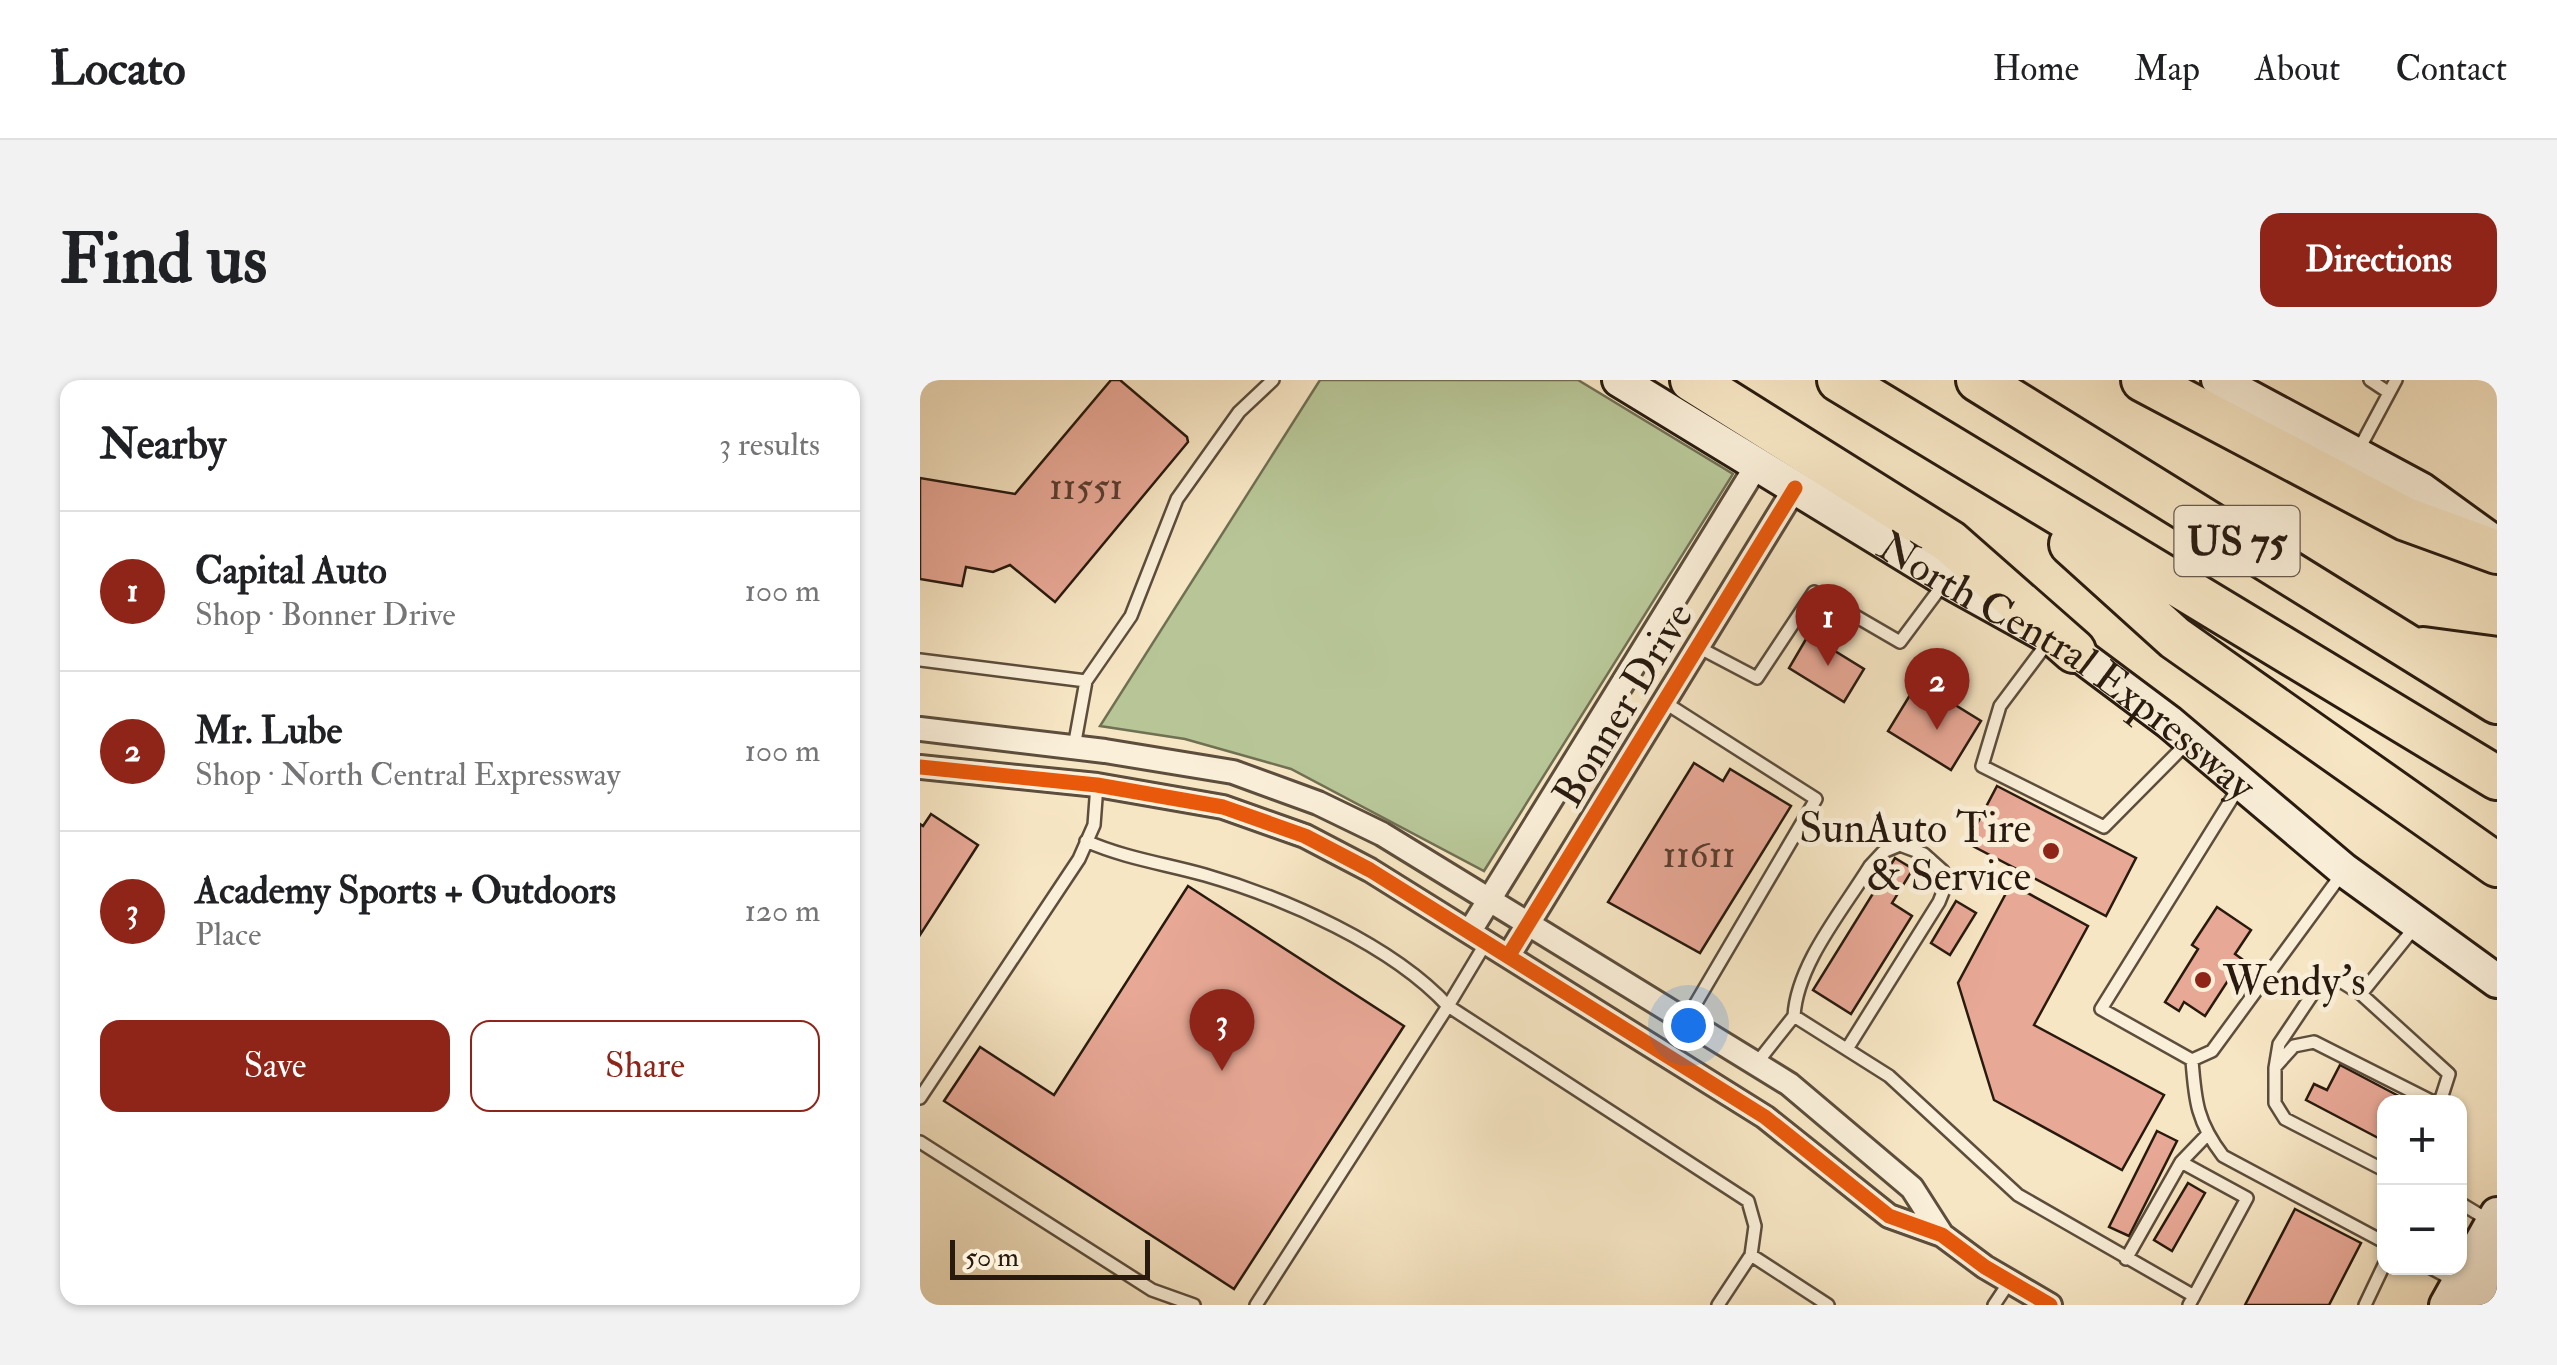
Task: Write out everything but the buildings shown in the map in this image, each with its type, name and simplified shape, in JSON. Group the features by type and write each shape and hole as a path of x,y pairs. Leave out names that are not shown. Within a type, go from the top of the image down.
{"highway":[{"path":"1692,380 1950,542 2062,645"},
{"name":"US 75","path":"1838,380 2497,778"},
{"name":"US 75","path":"1978,380 2497,702"},
{"path":"2142,380 2406,519 2497,552"},
{"path":"2001,480 2175,638 2497,866"},
{"path":"2407,647 2497,659"}],"main road":[{"name":"North Central Expressway","path":"1619,380 1946,580 2062,645 2190,740 2344,870 2494,975"},
{"path":"2218,380 2420,489 2497,544"},
{"path":"2452,1290 2494,1218"},
{"path":"2452,1290 2497,1259"}],"street":[{"name":"Bonner Drive","path":"1478,936 1490,898 1756,465"},
{"name":"Bonner Drive","path":"1509,955 1795,488"},
{"path":"920,729 1105,750 1233,772 1318,803 1382,834 1789,1084 1912,1188 1942,1235"},
{"path":"1097,785 1105,750"},
{"path":"920,767 1097,785 1223,807 1304,836 1370,870 1766,1117 1889,1216 1942,1235 2050,1305"}],"lane":[{"path":"1074,747 1086,681 1131,616 1178,499 1239,412 1273,380"},
{"path":"2370,380 2388,392"},
{"path":"2356,455 2396,380"},
{"path":"1698,647 1758,678 1814,592 1900,642 1946,580"},
{"path":"2062,645 2000,706 1982,766 2104,828 2190,740"},
{"path":"920,660 1086,681"},
{"path":"1664,702 1816,799 1686,1020"},
{"path":"2192,1060 2100,1009 2242,784"},
{"path":"920,1098 1079,859 1094,825 1097,785"},
{"path":"1086,841 1208,876 1314,914 1424,980 1448,1006 1748,1201 1755,1226 1752,1255 1718,1305"},
{"path":"1756,1064 1794,1016 1795,996 1803,974 1870,866 1883,852 1900,845 1924,854 1943,871 1945,887 1847,1050"},
{"path":"2192,1060 2212,1051 2344,870"},
{"path":"2361,994 2418,923"},
{"path":"1256,1305 1448,1006 1478,936"},
{"path":"2377,1166 2285,1118 2275,1102 2280,1044 2320,983 2342,982 2361,994 2449,1074 2440,1095"},
{"path":"1794,1016 1890,1076 2018,1195 2191,1301 2247,1198 2181,1162"},
{"path":"2275,1068 2294,1046 2314,1042 2423,1095"},
{"path":"2192,1060 2196,1108 2207,1135 2223,1156 2377,1238"},
{"path":"2126,1260 2181,1162 2207,1135"},
{"path":"920,1142 1152,1290 1194,1305"},
{"path":"2467,1205 2494,1218"},
{"path":"1752,1255 1828,1305"},
{"path":"2365,1305 2379,1275"},
{"path":"1994,1305 2010,1281"}],"green space":[{"path":"1320,380 1578,380 1733,474 1484,871 1291,769 1185,739 1100,726"}],"cycle path":[{"path":"1509,955 1795,488"},
{"path":"920,767 1097,785 1223,807 1305,836 1370,870 1765,1117 1889,1216 1942,1235 1985,1267 2050,1305"}],"place":[{"name":"Capital Auto","path":"1828,666"},
{"name":"Mr. Lube","path":"1937,730"},
{"name":"SunAuto Tire & Service","path":"2051,851"},
{"name":"Wendy's","path":"2203,980"},
{"name":"Academy Sports + Outdoors","path":"1222,1071"}]}
